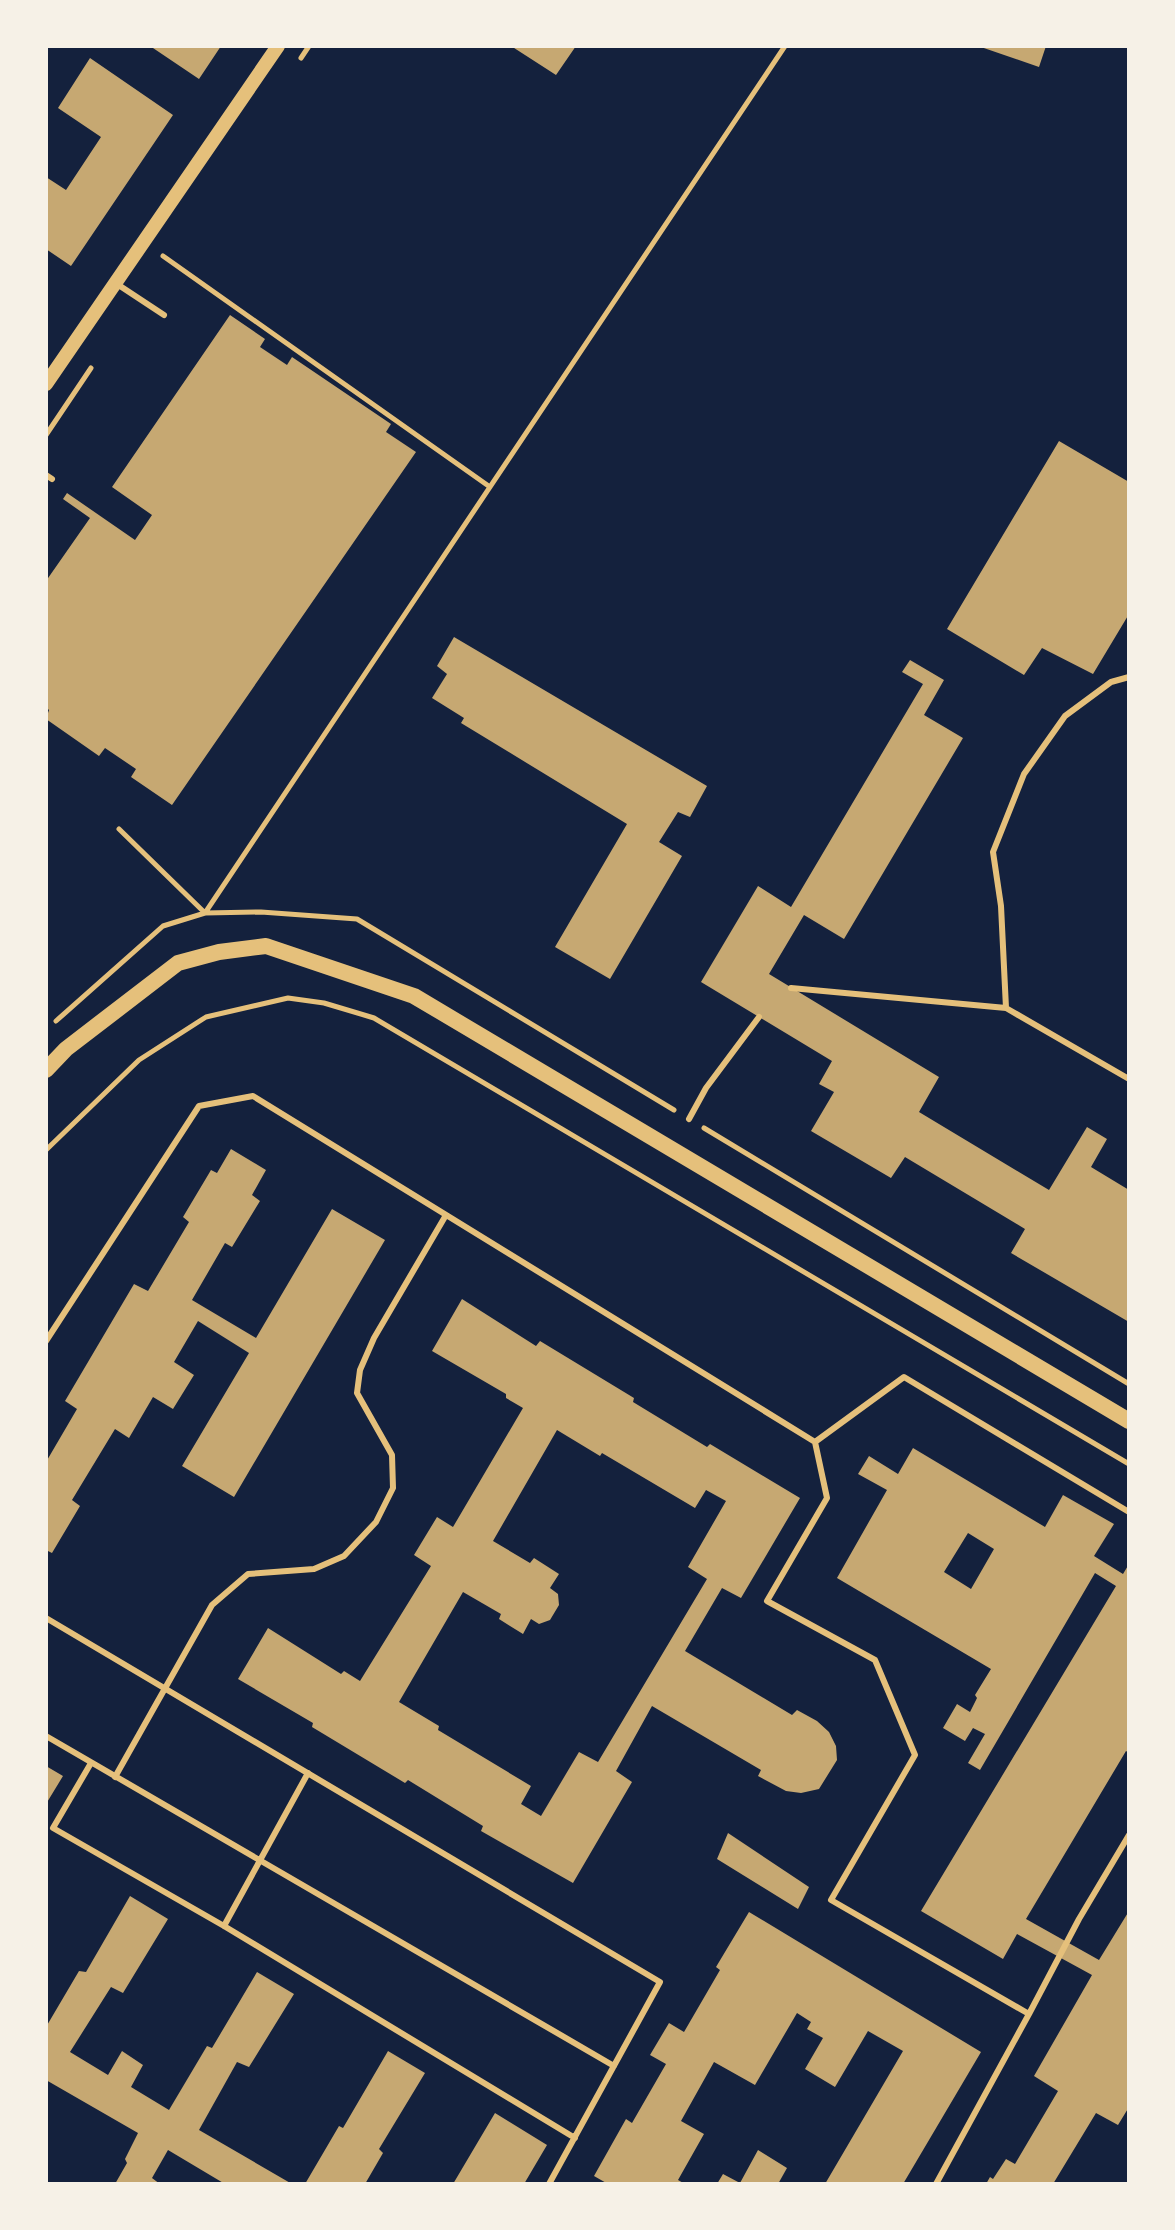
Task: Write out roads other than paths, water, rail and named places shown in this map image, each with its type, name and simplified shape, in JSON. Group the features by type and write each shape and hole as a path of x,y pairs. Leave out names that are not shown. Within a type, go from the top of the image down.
{"main road":[{"path":"46,1070 66,1049 178,963 219,952 266,946 414,996 1129,1421"}],"street":[{"path":"46,384 278,46"}],"lane":[{"path":"115,283 164,315"},
{"path":"1006,1008 1001,906 993,852 1024,774 1065,716 1111,682 1129,677"},
{"path":"791,988 1006,1008 1129,1079"},
{"path":"689,1119 706,1088 759,1017"},
{"path":"46,1341 199,1106 253,1096 815,1442 827,1498 767,1601 875,1660 915,1755 831,1900 1029,2014"},
{"path":"115,1777 212,1605 248,1574 314,1569 344,1556 376,1522 393,1488 392,1455 357,1393 360,1370 374,1338 446,1215"},
{"path":"815,1442 904,1377 1129,1512"},
{"path":"46,1618 660,1982 552,2183"},
{"path":"46,1736 614,2066"},
{"path":"91,1763 53,1828 224,1926 575,2138"},
{"path":"224,1926 308,1773"},
{"path":"936,2184 1079,1919 1129,1835"}]}
